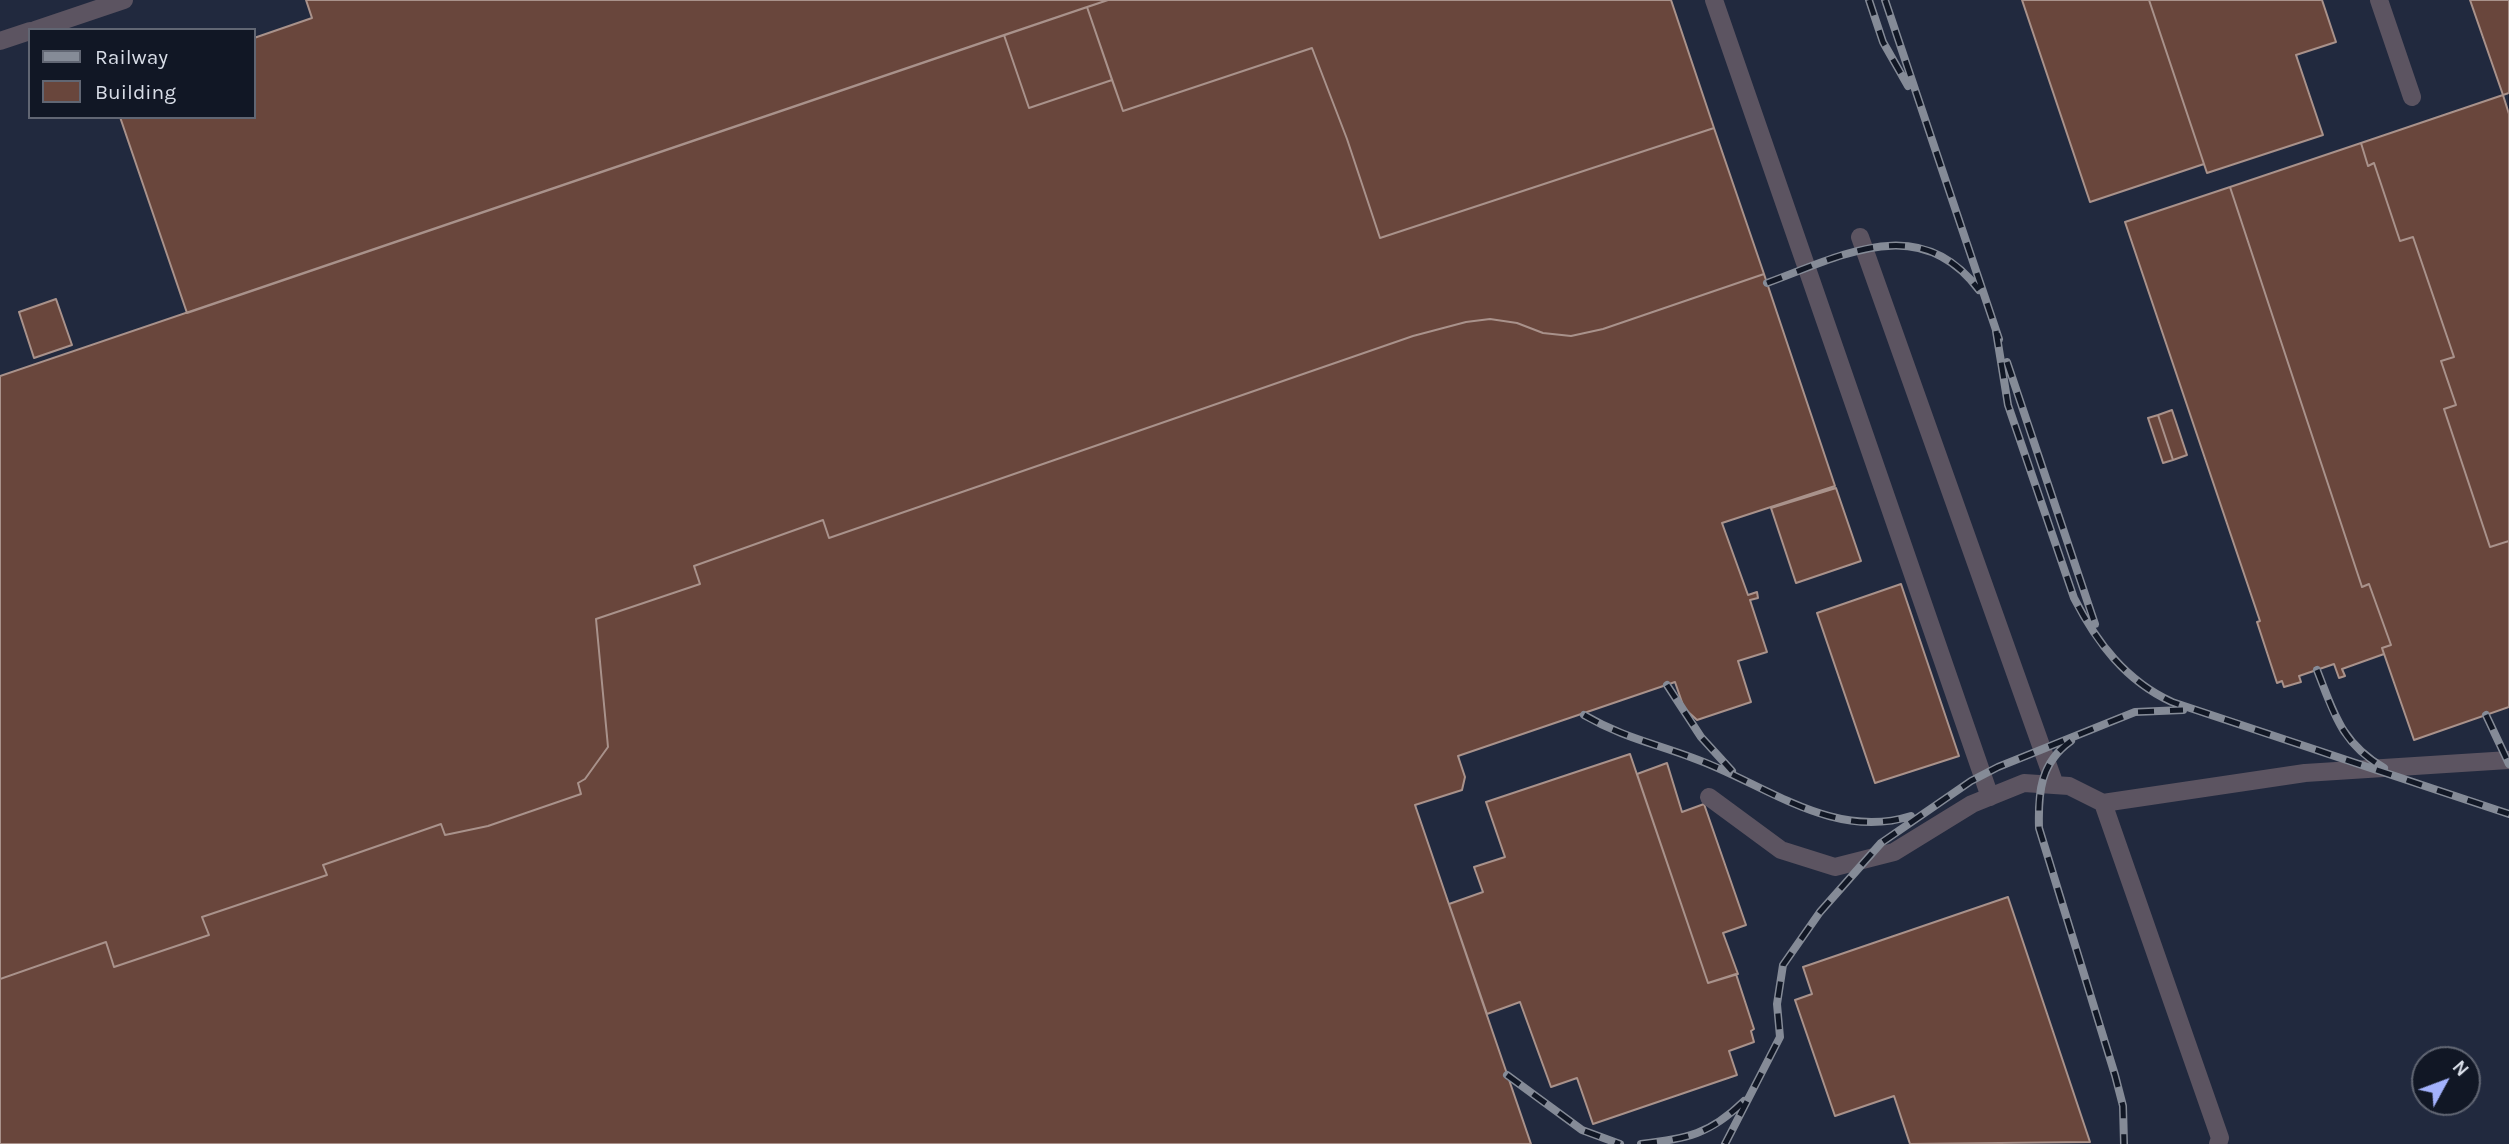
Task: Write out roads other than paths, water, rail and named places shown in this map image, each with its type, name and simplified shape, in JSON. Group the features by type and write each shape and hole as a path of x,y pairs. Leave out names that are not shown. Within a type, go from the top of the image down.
{"lane":[{"path":"41,28 124,0"},
{"path":"1714,0 1990,797"},
{"path":"2379,0 2412,97"},
{"path":"0,41 28,33"},
{"path":"1860,237 2055,785"},
{"path":"1709,797 1781,850 1835,867 1894,852 1972,804 2024,783 2069,786 2103,803 2305,773 2509,760"},
{"path":"2103,803 2220,1138 2218,1144"}],"railway":[{"path":"1869,0 1883,42 1908,86"},
{"path":"1885,0 1999,339"},
{"path":"1767,283 1851,253 1879,247 1906,246 1931,252 1956,266 1979,290"},
{"path":"1996,331 2008,405 2074,598 2103,645 2127,672 2172,702 2509,814"},
{"path":"2007,362 2095,624"},
{"path":"2317,670 2334,713 2348,737 2369,758 2384,768"},
{"path":"1667,685 1701,737 1732,771"},
{"path":"1725,1144 1780,1037 1777,1004 1783,965 1820,912 1881,843 1971,781 1998,767 2135,712 2183,710"},
{"path":"1584,715 1611,729 1693,758 1799,806 1826,815 1854,821 1882,822 1911,816"},
{"path":"2486,715 2509,764"},
{"path":"2071,741 2047,769 2039,803 2039,828 2115,1075 2123,1106 2124,1144"},
{"path":"1507,1075 1582,1130 1620,1144"},
{"path":"1641,1144 1697,1133 1720,1121 1744,1101"}]}
